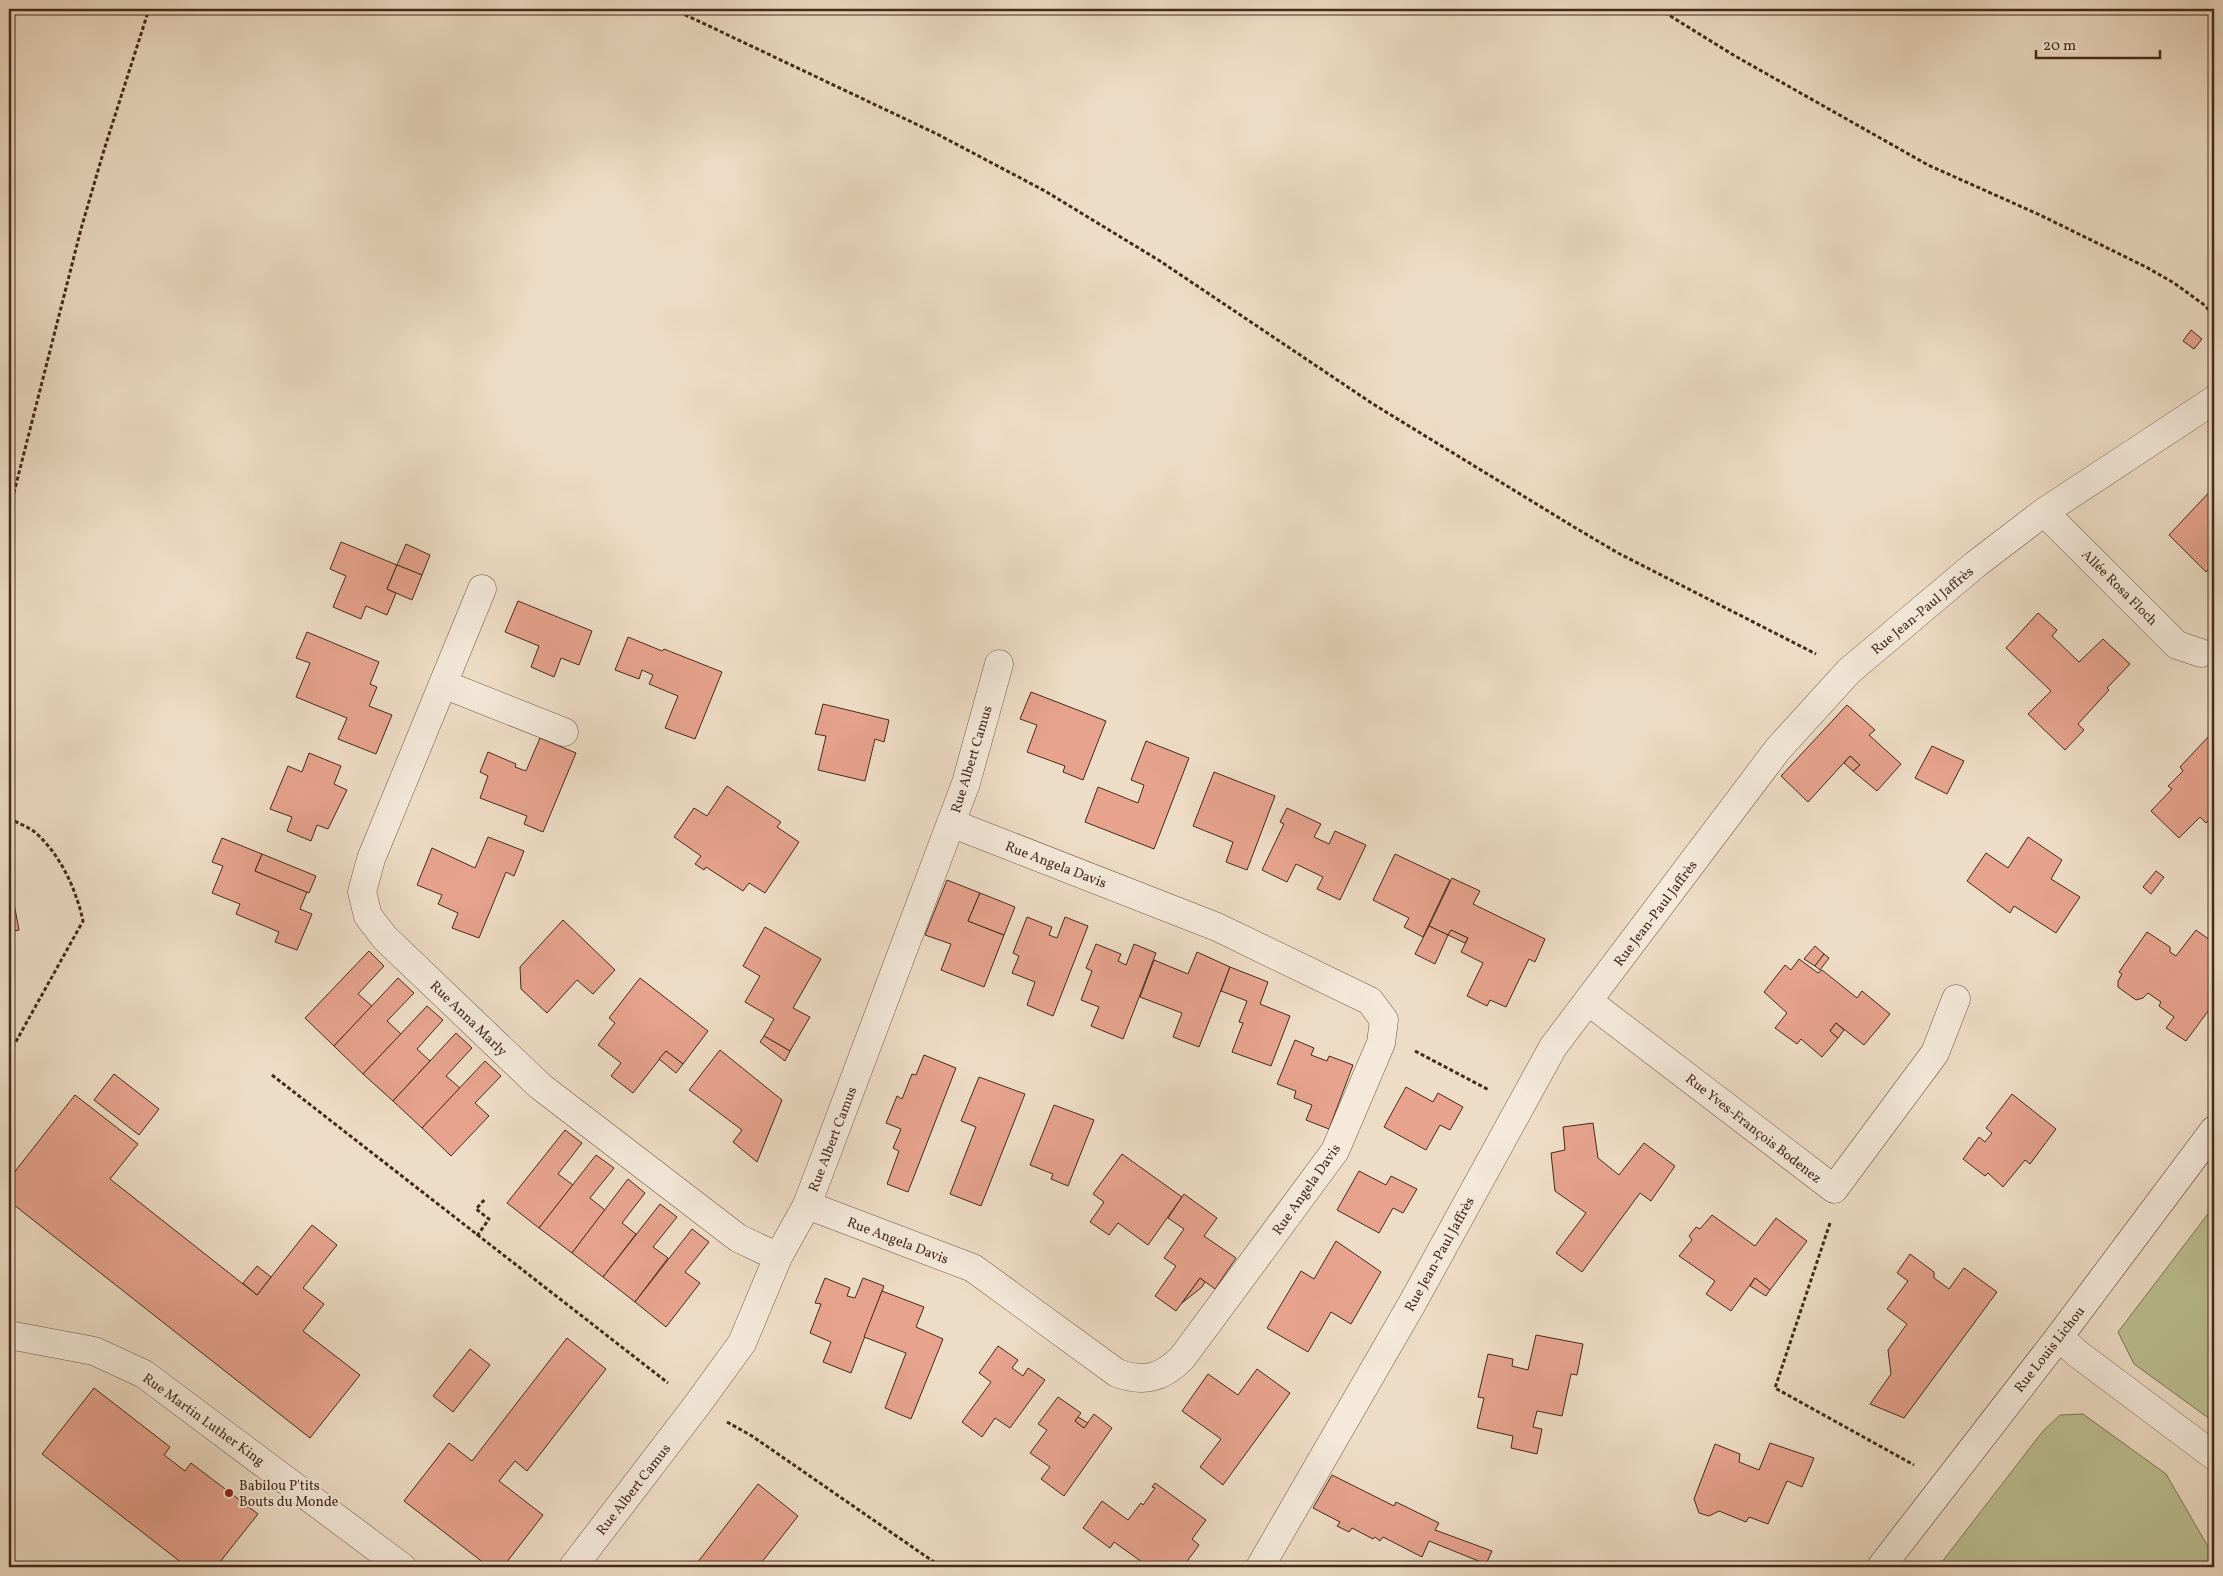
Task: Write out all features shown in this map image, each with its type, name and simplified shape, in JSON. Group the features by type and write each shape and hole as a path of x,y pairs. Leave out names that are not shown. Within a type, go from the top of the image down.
{"street":[{"name":"Rue Jean-Paul Jaffrès","path":"1260,1567 1413,1302 1554,1047 1778,749 1849,671 1976,564 2044,512 2214,400"},
{"name":"Allée Rosa Floch","path":"2044,512 2177,645 2201,653"},
{"name":"Rue Anna Marly","path":"482,589 371,859 362,892 368,916 385,938 540,1086 738,1238 778,1257"},
{"name":"Rue Albert Camus","path":"573,1567 697,1406 742,1343 778,1257 807,1206 966,783 999,664"},
{"path":"442,684 564,732"},
{"name":"Rue Angela Davis","path":"807,1206 973,1268 1117,1373 1128,1377 1154,1377 1170,1370 1182,1358 1335,1151 1381,1043 1384,1020 1370,1000 1217,927 951,823"},
{"name":"Rue Yves-François Bodenez","path":"1588,1001 1834,1189 1935,1053 1956,999"},
{"name":"Rue Louis Lichou","path":"1881,1567 2059,1337 2214,1130"},
{"name":"Rue Martin Luther King","path":"9,1335 94,1351 144,1374 402,1567"},
{"path":"2059,1337 2078,1354 2214,1456"}],"path":[{"path":"9,512 81,229 149,9"},
{"path":"673,9 937,134 1044,191 1160,261 1373,404 1582,531 1626,557 1849,671"},
{"path":"1659,9 1735,56 1928,165 2040,215 2146,267 2174,283 2203,304 2214,315"},
{"path":"9,818 34,832 55,854 78,899 83,921 9,1054"},
{"path":"1382,1033 1520,1107"},
{"path":"272,1076 697,1406 752,1436 934,1562"},
{"path":"1834,1189 1831,1218 1775,1388 1945,1482"},
{"path":"477,1236 489,1219 476,1209 486,1198"}],"green space":[{"path":"2214,1206 2214,1422 2134,1364 2118,1332"},
{"path":"2083,1414 2166,1474 2214,1557 2214,1567 1938,1567 2043,1431 2060,1415"}],"building":[{"path":"2191,330 2202,339 2194,349 2183,341"},
{"path":"2214,487 2214,563 2206,572 2169,535"},
{"path":"341,542 397,565 387,589 396,593 387,615 366,606 361,619 333,607 346,576 330,569"},
{"path":"406,544 430,555 422,575 397,565"},
{"path":"397,565 422,575 412,600 387,589"},
{"path":"518,601 592,631 579,665 561,658 554,677 531,667 539,646 505,632"},
{"path":"2038,613 2057,630 2052,636 2079,662 2103,639 2130,664 2107,688 2109,690 2078,724 2084,730 2065,750 2028,714 2051,691 2006,648"},
{"path":"307,632 379,662 370,684 377,687 369,706 392,715 376,754 338,739 347,718 296,697 310,663 296,658"},
{"path":"628,637 722,672 695,739 665,728 678,696 649,684 653,675 642,670 639,679 615,670"},
{"path":"1031,692 1106,721 1083,780 1063,772 1065,766 1027,752 1037,725 1020,719"},
{"path":"823,704 889,720 884,742 875,739 865,781 818,770 826,736 815,734"},
{"path":"1847,705 1875,730 1869,735 1901,764 1877,791 1853,771 1860,765 1850,756 1808,802 1781,776"},
{"path":"2209,736 2214,741 2214,814 2206,823 2200,817 2179,838 2151,811 2172,789 2168,786 2183,771 2180,767"},
{"path":"540,738 576,753 543,832 524,824 527,816 480,798 488,776 480,772 488,752 516,764 515,767 526,771"},
{"path":"1146,741 1189,758 1154,849 1085,822 1098,787 1138,803 1144,785 1131,780"},
{"path":"1932,746 1964,761 1947,794 1915,778"},
{"path":"309,753 341,766 334,784 347,790 328,829 317,825 311,841 287,831 292,817 270,809 288,766 302,772"},
{"path":"1850,756 1860,765 1853,771 1844,763"},
{"path":"1214,772 1275,796 1247,870 1226,862 1233,842 1193,826"},
{"path":"727,786 781,822 777,827 799,842 765,893 749,883 743,891 706,867 704,870 695,864 701,856 674,837 694,808 707,816"},
{"path":"1287,808 1321,824 1314,837 1329,844 1335,831 1366,845 1340,900 1317,889 1323,877 1296,864 1287,882 1262,870 1284,824 1280,822"},
{"path":"488,837 524,851 514,876 506,872 479,938 452,928 458,913 438,904 442,895 417,885 432,848 475,868"},
{"path":"2028,837 2062,860 2051,879 2080,897 2056,933 2014,906 2010,913 1967,881 1986,853 2008,868"},
{"path":"222,838 262,854 255,871 307,892 300,909 312,914 297,950 275,942 279,932 236,914 240,904 212,893 223,866 212,862"},
{"path":"262,854 316,876 309,893 255,871"},
{"path":"1395,854 1450,880 1423,937 1404,927 1409,918 1373,900"},
{"path":"2156,871 2164,877 2151,894 2143,887"},
{"path":"1452,878 1480,891 1473,904 1545,939 1535,962 1529,959 1506,1007 1490,1000 1487,1006 1467,996 1483,963 1461,952 1468,938 1451,930 1448,935 1429,926"},
{"path":"947,880 980,893 968,921 1004,935 984,987 941,970 951,944 925,935"},
{"path":"9,893 12,893 19,930 9,932"},
{"path":"980,893 1015,907 1004,935 968,921"},
{"path":"1027,917 1052,927 1049,935 1057,938 1065,917 1088,926 1053,1016 1027,1005 1035,982 1012,973 1019,956 1013,953"},
{"path":"563,920 615,970 593,994 577,980 547,1013 521,989 520,967"},
{"path":"1429,926 1448,935 1435,964 1415,954"},
{"path":"765,927 821,959 793,1008 810,1017 790,1051 764,1036 774,1019 745,1002 760,976 743,966"},
{"path":"1451,930 1468,938 1465,943 1448,935"},
{"path":"2196,930 2214,943 2214,1003 2186,1041 2166,1028 2174,1017 2159,1006 2161,1002 2148,993 2143,998 2136,1000 2118,987 2118,981 2122,974 2119,972 2147,932 2170,947 2170,952 2176,956"},
{"path":"1096,944 1121,954 1118,961 1126,965 1134,944 1156,953 1123,1039 1091,1026 1099,1007 1081,1000 1092,971 1086,968"},
{"path":"1815,946 1824,954 1815,966 1804,959"},
{"path":"369,951 384,966 358,994 372,1006 334,1046 305,1018"},
{"path":"1197,952 1230,967 1199,1047 1173,1037 1182,1013 1140,997 1154,960 1188,974"},
{"path":"1824,954 1829,958 1820,970 1815,966"},
{"path":"1799,959 1818,973 1822,970 1857,998 1862,991 1890,1014 1864,1045 1836,1023 1830,1031 1838,1038 1822,1057 1801,1039 1797,1044 1775,1028 1787,1013 1764,992 1785,965 1791,970"},
{"path":"1230,967 1268,982 1260,1004 1290,1016 1271,1066 1232,1052 1243,1023 1239,1022 1247,1001 1221,991"},
{"path":"398,978 414,993 387,1021 401,1034 363,1074 334,1046"},
{"path":"640,978 708,1031 683,1064 666,1051 633,1093 611,1076 621,1063 598,1045 615,1023 609,1018"},
{"path":"427,1006 443,1020 417,1049 430,1061 393,1101 363,1074"},
{"path":"1836,1023 1844,1030 1838,1038 1830,1031"},
{"path":"456,1033 472,1048 446,1076 460,1088 422,1128 393,1101"},
{"path":"764,1036 790,1051 785,1061 760,1042"},
{"path":"1295,1040 1314,1048 1311,1055 1327,1061 1329,1056 1353,1065 1329,1129 1306,1120 1312,1105 1294,1098 1296,1091 1277,1084"},
{"path":"720,1050 782,1100 757,1162 733,1142 742,1130 689,1090"},
{"path":"666,1051 683,1064 676,1073 659,1059"},
{"path":"924,1055 956,1068 908,1192 887,1184 899,1151 893,1148 901,1129 886,1123 897,1096 902,1099 912,1074 916,1075"},
{"path":"485,1061 501,1076 475,1103 489,1116 451,1156 422,1128"},
{"path":"114,1074 159,1109 139,1135 94,1100"},
{"path":"979,1077 1025,1094 981,1206 950,1194 976,1127 961,1121"},
{"path":"1406,1087 1433,1102 1438,1093 1463,1107 1450,1130 1440,1125 1426,1150 1384,1127"},
{"path":"2012,1094 2056,1129 2030,1164 2025,1160 2003,1187 1988,1173 1985,1176 1963,1159 1979,1137 1985,1142 1992,1133 1986,1128"},
{"path":"75,1095 138,1144 110,1179 257,1295 312,1225 337,1245 303,1288 324,1304 303,1331 360,1375 310,1438 9,1201 9,1179"},
{"path":"1054,1105 1094,1120 1068,1186 1051,1179 1053,1174 1030,1165"},
{"path":"1593,1123 1598,1158 1619,1175 1644,1143 1675,1166 1651,1201 1640,1193 1582,1272 1556,1253 1586,1213 1555,1191 1551,1153 1565,1150 1563,1127"},
{"path":"565,1130 582,1143 558,1174 573,1185 539,1228 507,1203"},
{"path":"1122,1154 1182,1197 1148,1245 1118,1223 1109,1235 1090,1222 1104,1202 1093,1194"},
{"path":"596,1155 614,1168 590,1198 605,1210 572,1253 539,1228"},
{"path":"1359,1171 1386,1185 1391,1176 1417,1189 1403,1213 1393,1208 1379,1233 1337,1210"},
{"path":"628,1179 645,1193 622,1223 636,1234 603,1277 572,1253"},
{"path":"1184,1194 1217,1218 1204,1236 1236,1258 1215,1289 1200,1278 1176,1311 1155,1296 1176,1266 1164,1258 1184,1229 1168,1218"},
{"path":"660,1204 677,1217 653,1247 668,1258 635,1302 603,1277"},
{"path":"1712,1215 1755,1246 1776,1218 1807,1241 1770,1290 1755,1278 1731,1311 1706,1294 1715,1281 1679,1256 1692,1240 1689,1236 1696,1227 1700,1229"},
{"path":"692,1229 709,1242 685,1272 700,1283 666,1327 635,1302"},
{"path":"1336,1241 1381,1272 1351,1324 1331,1312 1308,1352 1267,1328 1301,1271 1314,1279"},
{"path":"1910,1254 1934,1272 1934,1278 1949,1289 1964,1268 1997,1292 1904,1418 1870,1404 1891,1374 1888,1350 1907,1324 1887,1309 1908,1281 1897,1273"},
{"path":"257,1266 271,1277 257,1295 243,1283"},
{"path":"825,1278 850,1288 847,1296 855,1298 863,1278 884,1286 851,1373 823,1362 831,1342 810,1333 821,1304 815,1303"},
{"path":"1200,1278 1205,1282 1202,1287 1182,1303"},
{"path":"1755,1278 1770,1290 1766,1296 1750,1286"},
{"path":"882,1291 924,1307 916,1327 943,1339 911,1419 885,1408 906,1353 864,1337"},
{"path":"1536,1335 1583,1344 1577,1375 1571,1374 1562,1416 1537,1411 1533,1427 1542,1429 1537,1454 1511,1448 1513,1436 1477,1428 1484,1398 1478,1397 1488,1354 1513,1359 1512,1366 1528,1370"},
{"path":"567,1338 606,1369 527,1471 515,1461 499,1481 543,1515 503,1567 489,1567 404,1501 449,1443 472,1461"},
{"path":"998,1346 1018,1360 1012,1368 1023,1376 1028,1368 1045,1380 1010,1428 995,1418 982,1437 962,1422 991,1382 979,1373"},
{"path":"470,1349 490,1365 453,1412 433,1396"},
{"path":"1257,1369 1290,1393 1223,1485 1200,1467 1221,1439 1182,1411 1208,1374 1238,1395"},
{"path":"94,1388 170,1447 164,1455 185,1471 191,1463 258,1514 216,1567 187,1567 42,1454"},
{"path":"1058,1397 1081,1413 1075,1421 1084,1428 1094,1414 1112,1428 1064,1496 1041,1479 1050,1467 1030,1453 1047,1430 1038,1424"},
{"path":"1078,1417 1088,1423 1084,1428 1075,1421"},
{"path":"1770,1443 1814,1458 1802,1487 1787,1481 1768,1524 1749,1517 1746,1522 1719,1511 1709,1516 1699,1513 1694,1499 1715,1444 1740,1454 1739,1462 1759,1470"},
{"path":"1332,1475 1394,1506 1396,1502 1439,1523 1435,1530 1492,1551 1486,1564 1429,1541 1422,1557 1383,1537 1380,1541 1375,1537 1373,1539 1352,1528 1349,1532 1337,1526 1340,1522 1313,1508"},
{"path":"1155,1483 1206,1520 1192,1539 1199,1545 1183,1567 1149,1567 1114,1542 1110,1548 1083,1528 1102,1501 1128,1520 1141,1503 1143,1505 1155,1488 1152,1487"},
{"path":"758,1484 798,1516 758,1567 694,1567"}],"place":[{"name":"Babilou P'tits Bouts du Monde","path":"229,1493"}]}
